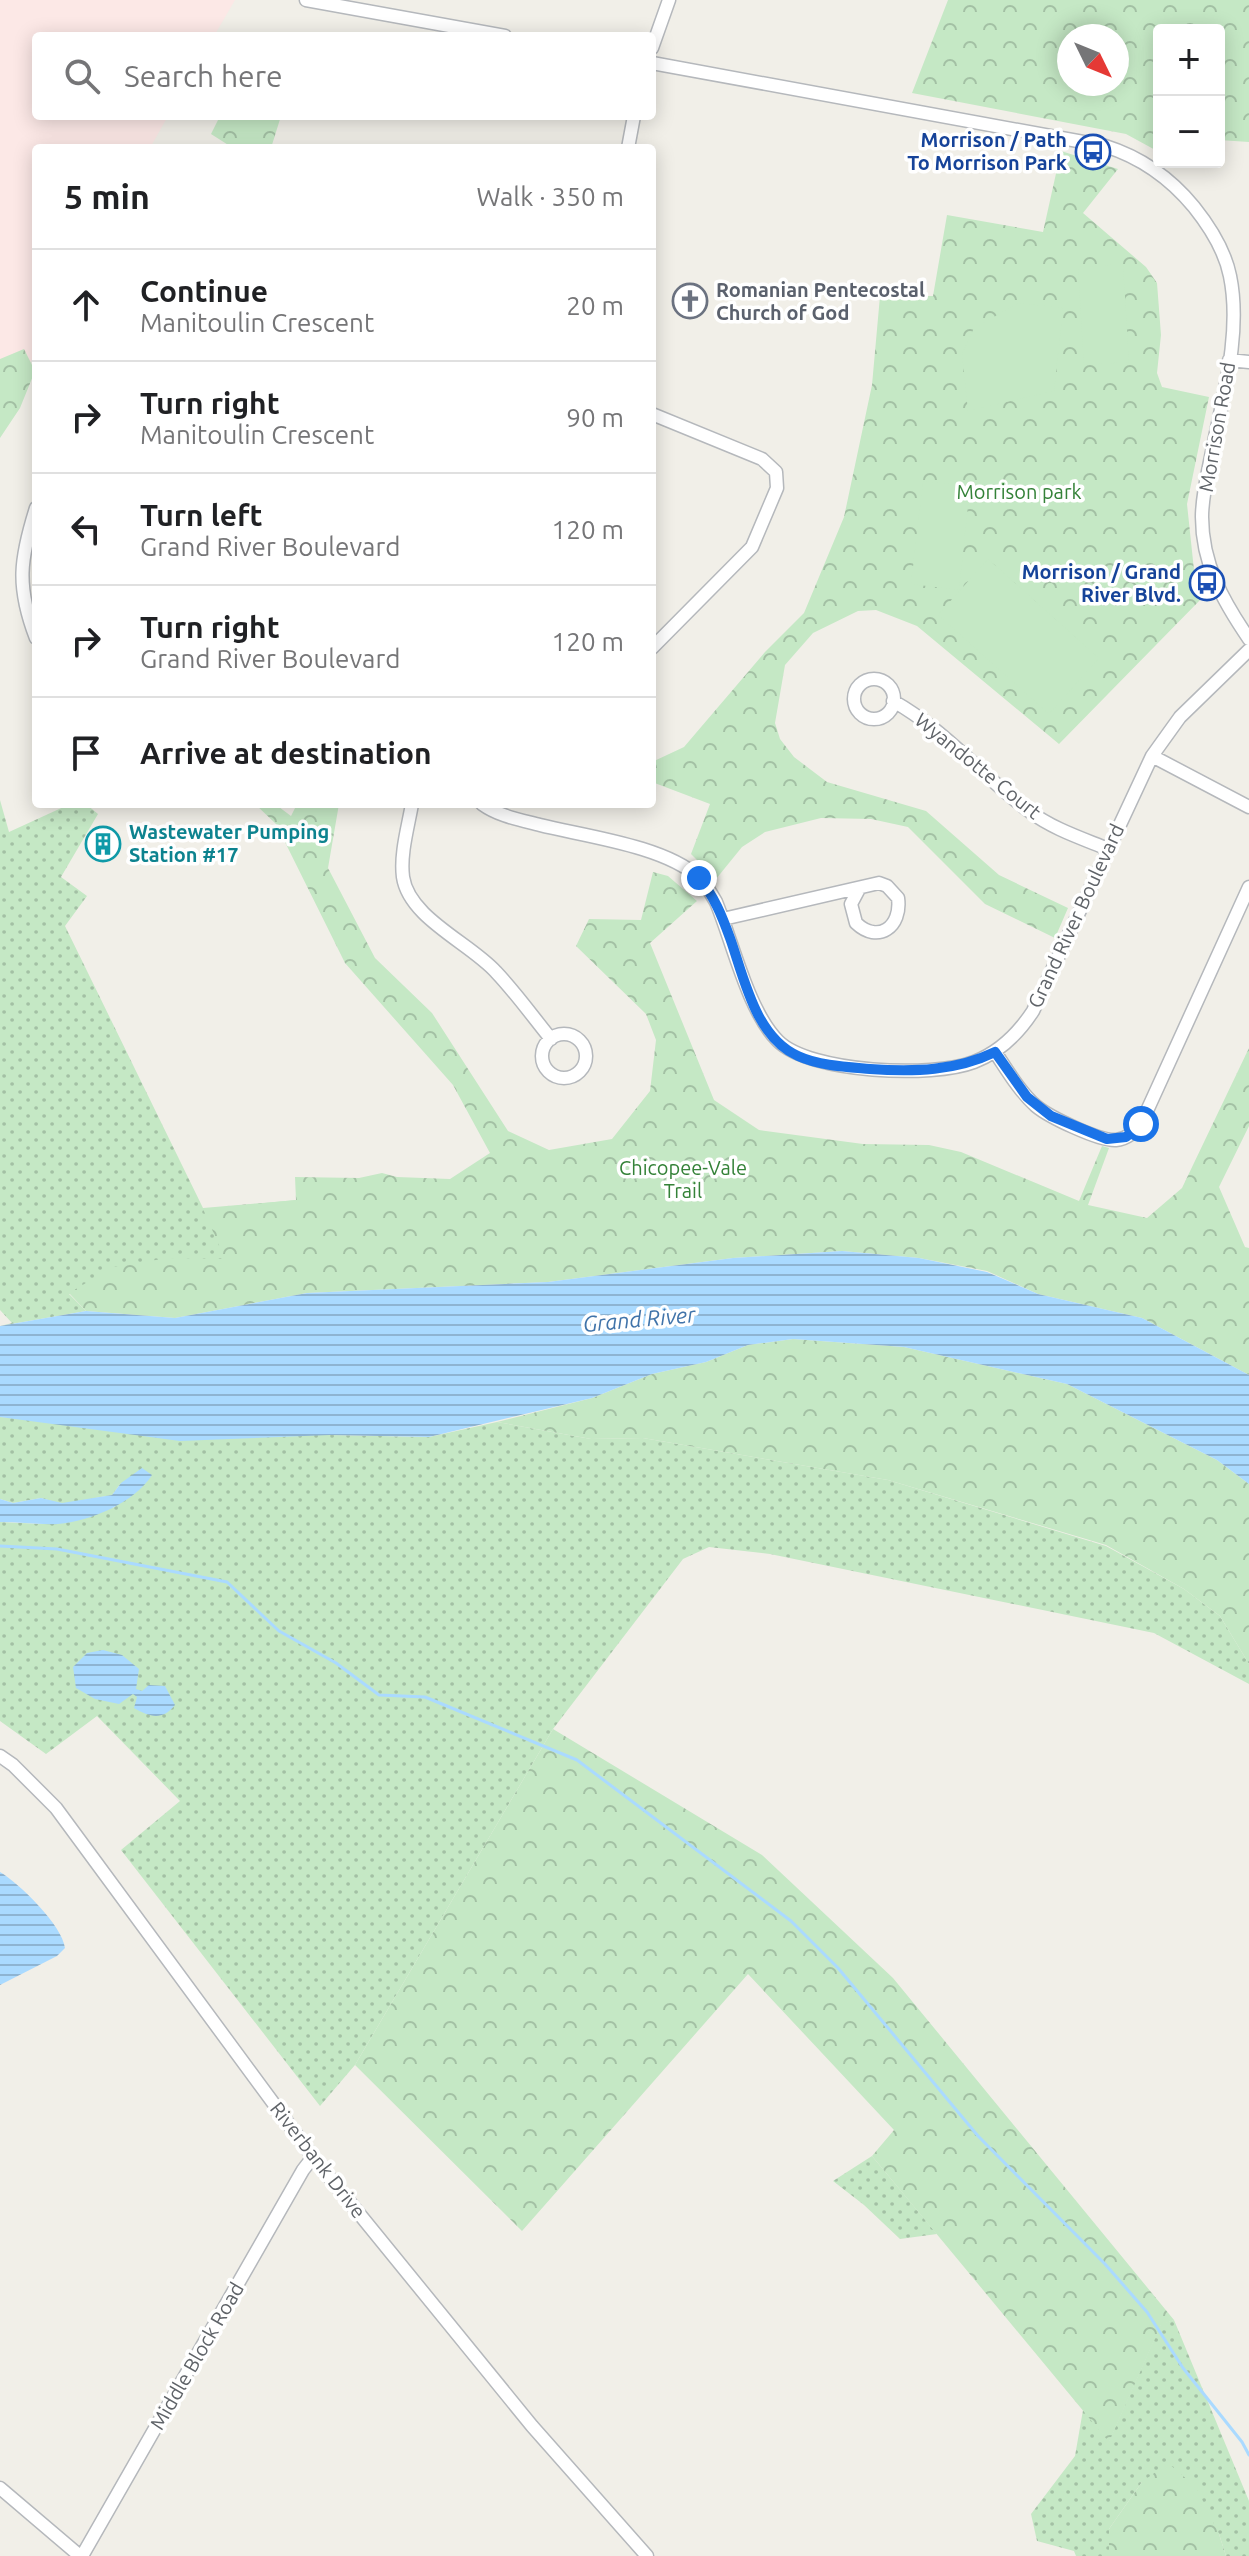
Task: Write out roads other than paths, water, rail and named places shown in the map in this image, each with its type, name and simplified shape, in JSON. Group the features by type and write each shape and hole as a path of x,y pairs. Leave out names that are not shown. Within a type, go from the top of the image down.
{"street":[{"path":"306,0 361,5 486,32"},
{"path":"656,37 669,0"},
{"name":"Morrison Road","path":"656,64 1074,139 1119,150 1169,181 1201,216 1224,255 1233,296 1229,360 1204,493 1203,526 1214,582 1249,639"},
{"path":"629,144 633,120"},
{"path":"1229,360 1249,362"},
{"path":"656,418 762,459 776,472 778,480 776,494 752,547 656,644"},
{"path":"32,523 21,566 26,613 32,628"},
{"name":"Grand River Boulevard","path":"487,808 523,821 657,853 690,870 707,887 723,919 759,1017 779,1042 798,1056 838,1066 918,1069 960,1066 995,1052 1020,1031 1033,1011 1152,756 1180,717 1249,650"},
{"name":"Wyandotte Court","path":"893,701 919,716 1029,811 1052,826 1108,849"},
{"path":"1152,756 1249,807"},
{"path":"411,808 402,862 408,893 432,921 495,971 551,1039"},
{"path":"723,919 879,883 893,891 900,910 890,927 870,932 856,923 851,904 859,889"},
{"path":"995,1052 1027,1097 1051,1116 1107,1139 1126,1137 1135,1132 1249,887"},
{"name":"Riverbank Drive","path":"0,1756 56,1808 313,2157 532,2426 647,2556"},
{"name":"Middle Block Road","path":"81,2556 313,2157"},
{"path":"0,2488 81,2556"}],"water":[{"name":"Grand River","path":"842,1251 919,1258 987,1272 1038,1294 1142,1318 1249,1375 1249,1484 1217,1460 1067,1384 904,1347 793,1339 748,1345 706,1362 652,1374 592,1398 429,1437 330,1435 180,1441 0,1417 0,1326 86,1311 175,1318 307,1293 548,1282 733,1258"},
{"path":"142,1468 152,1475 144,1485 123,1502 97,1515 58,1524 0,1522 0,1499 13,1503 41,1498 62,1503 112,1495 121,1483"},
{"path":"103,1650 122,1655 139,1669 136,1689 142,1691 149,1685 165,1686 175,1705 161,1715 151,1715 134,1708 137,1697 133,1694 119,1704 95,1699 76,1688 73,1667 87,1653"},
{"path":"0,1872 39,1906 56,1928 65,1948 57,1956 0,1985"}],"waterway":[{"path":"0,1546 57,1549 227,1582 279,1631 336,1663 379,1695 425,1697 577,1760 791,1921 838,1968 978,2136 1105,2264 1147,2312 1183,2368 1249,2455"}],"place":[{"name":"Morrison / Path To Morrison Park","path":"1093,152"},
{"name":"Romanian Pentecostal Church of God","path":"690,301"},
{"name":"Morrison / Grand River Blvd.","path":"1207,583"},
{"name":"Wastewater Pumping Station #17","path":"103,844"}],"park label":[{"name":"Morrison park","path":"1019,492"},
{"name":"Chicopee-Vale Trail","path":"683,1180"}]}
